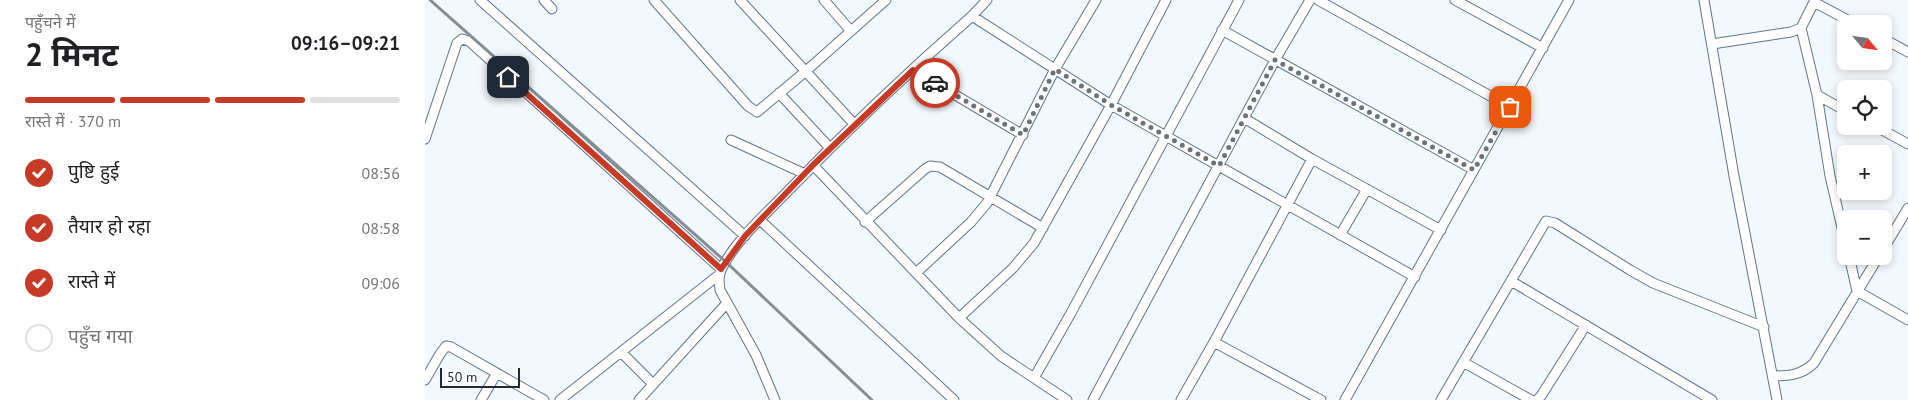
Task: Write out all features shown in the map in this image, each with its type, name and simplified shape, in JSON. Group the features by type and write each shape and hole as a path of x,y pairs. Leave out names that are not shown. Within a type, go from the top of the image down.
{"street":[{"path":"479,0 745,236"},
{"path":"544,0 552,9"},
{"path":"654,0 752,110 757,112 885,0"},
{"path":"740,0 854,124"},
{"path":"824,0 850,30"},
{"path":"916,273 980,213 1023,135 1055,69 1097,0"},
{"path":"959,318 1021,259 1043,228 1166,0"},
{"path":"1034,378 1071,313 1239,0"},
{"path":"1093,400 1275,60 1310,0"},
{"path":"1318,0 1510,107"},
{"path":"1455,0 1543,48"},
{"path":"1345,400 1569,0"},
{"path":"1704,0 1734,176 1777,400"},
{"path":"1838,210 1817,95 1801,28 1814,1 1839,15"},
{"path":"560,400 721,271 745,236 813,165 854,124 972,16 982,2"},
{"path":"972,16 1111,105 1415,277"},
{"path":"1712,44 1791,32 1801,28"},
{"path":"1222,30 1474,170"},
{"path":"425,139 457,43 462,39 469,41 721,271"},
{"path":"1893,44 1908,52"},
{"path":"913,70 1023,135"},
{"path":"779,93 830,148"},
{"path":"1817,95 1837,106"},
{"path":"1244,118 1441,230"},
{"path":"1892,135 1908,144"},
{"path":"731,140 805,174"},
{"path":"1181,400 1312,158"},
{"path":"813,165 865,222 959,318 1001,356 1067,400"},
{"path":"865,222 930,166 940,167 1043,228"},
{"path":"1340,235 1367,189"},
{"path":"1892,235 1908,208"},
{"path":"761,220 954,400"},
{"path":"1441,400 1546,221 1551,221 1653,283 1764,327"},
{"path":"1851,265 1857,291 1908,320"},
{"path":"1773,376 1792,376 1808,369 1814,363 1873,265"},
{"path":"721,271 718,281 720,290 756,355 775,400"},
{"path":"1511,281 1712,400"},
{"path":"639,400 727,303"},
{"path":"1537,400 1586,325"},
{"path":"1214,342 1321,400"},
{"path":"425,380 446,346 451,347 544,400"},
{"path":"621,352 653,384"},
{"path":"1463,362 1531,400"},
{"path":"481,400 497,373"}],"railway":[{"path":"430,0 726,262 872,400"}],"way so far":[{"path":"935,83 1023,135 1055,69 1111,105 1219,166 1275,60 1474,170 1510,107"}],"route":[{"path":"508,77 721,269 745,236 813,165 913,70 935,83"}]}
